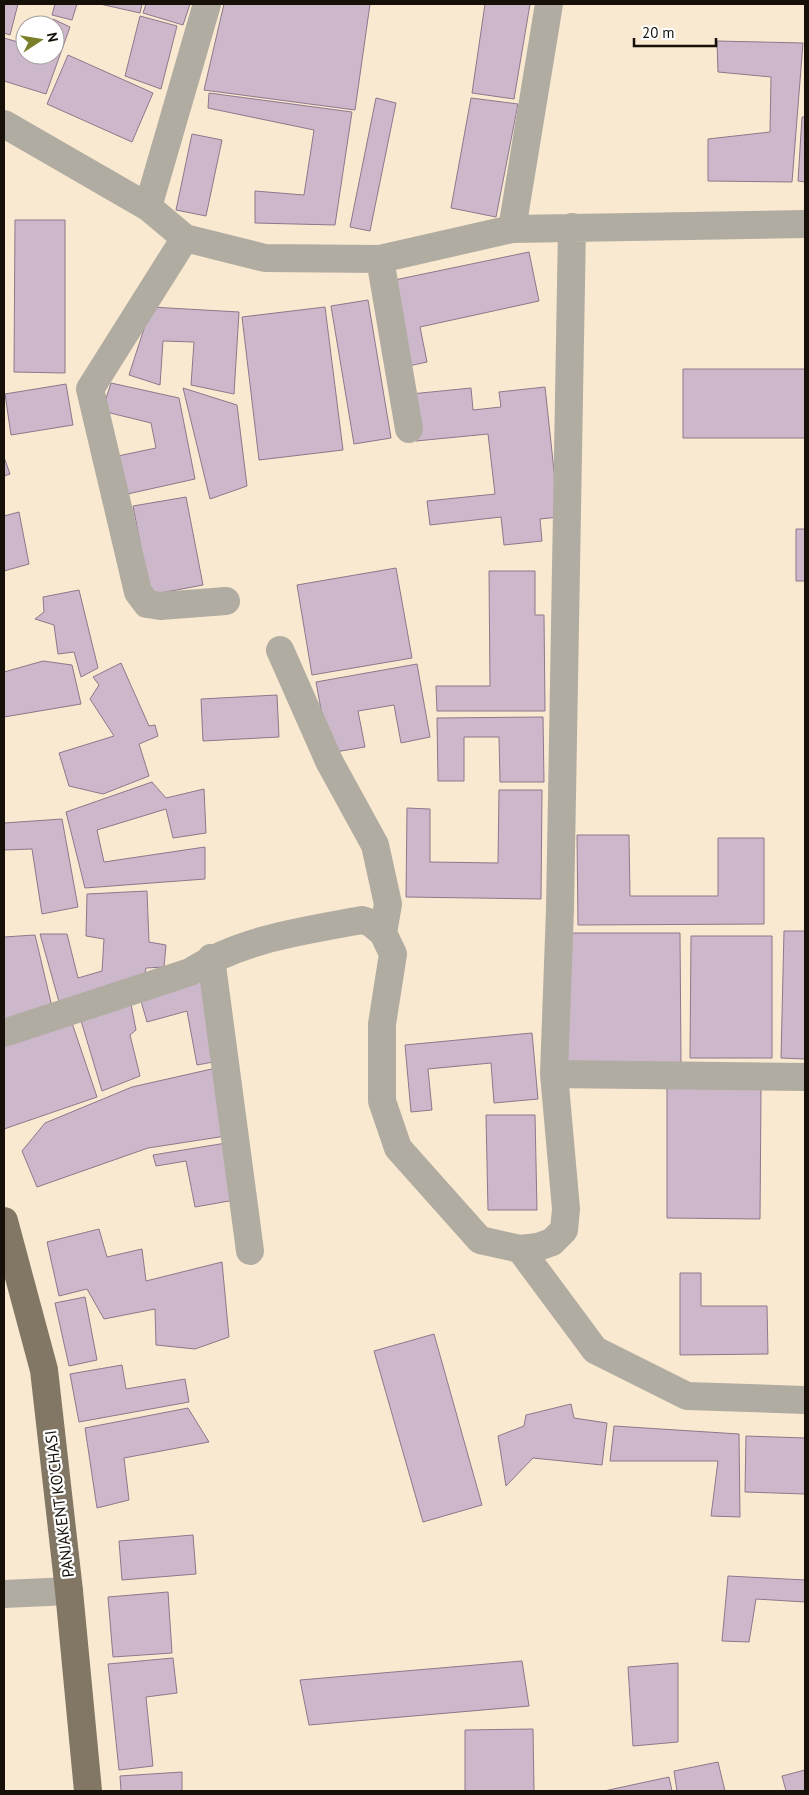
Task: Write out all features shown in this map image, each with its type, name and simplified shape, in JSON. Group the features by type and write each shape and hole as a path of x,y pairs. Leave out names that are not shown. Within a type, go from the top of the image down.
{"main road":[{"name":"PANJAKENT KO'CHASI","path":"4,1221 44,1370 69,1591 88,1791"}],"street":[{"path":"148,207 207,4"},
{"path":"512,229 549,4"},
{"path":"4,124 148,207 185,238 265,258 380,259 512,229 572,226 805,224"},
{"path":"4,1033 190,972 212,958 277,935 362,920 371,923 383,933 393,954 382,1024 382,1101 398,1148 480,1240 520,1249 538,1248 552,1242 564,1230 566,1209 554,1074 560,909 572,226"},
{"path":"185,238 90,389 138,592 147,604 160,606 226,601"},
{"path":"380,259 409,429"},
{"path":"280,650 329,761 375,845 388,904 383,933"},
{"path":"212,958 250,1251"},
{"path":"554,1074 805,1077"},
{"path":"520,1249 595,1350 687,1396 805,1400"},
{"path":"4,1594 69,1591"}],"building":[{"path":"4,4 18,4 10,35 4,33"},
{"path":"55,4 77,4 72,20 65,18 65,15 52,15"},
{"path":"100,4 142,4 140,13"},
{"path":"146,4 190,4 183,25 143,13"},
{"path":"224,4 370,4 355,110 204,90"},
{"path":"485,4 530,4 514,99 472,93"},
{"path":"140,16 177,26 161,89 125,76"},
{"path":"65,25 70,27 65,41"},
{"path":"4,38 15,41 15,65 56,65 46,94 4,81"},
{"path":"717,41 803,43 792,182 708,181 708,139 770,132 771,77 718,72"},
{"path":"68,55 153,93 132,142 47,104"},
{"path":"209,93 352,112 335,225 255,223 255,191 304,195 314,130 208,108"},
{"path":"376,98 396,103 370,231 350,227"},
{"path":"471,98 518,104 496,217 451,208"},
{"path":"802,117 805,117 805,182 798,181"},
{"path":"192,134 222,140 206,216 176,210"},
{"path":"15,220 65,220 65,373 14,372"},
{"path":"529,252 539,301 420,327 427,362 404,367 385,282"},
{"path":"368,300 391,438 354,444 331,306"},
{"path":"151,307 239,312 234,394 191,385 194,342 163,341 160,385 129,375"},
{"path":"325,307 343,450 259,460 242,317"},
{"path":"683,369 805,369 805,438 683,438"},
{"path":"111,383 179,398 195,479 123,495 113,457 156,448 151,423 102,411"},
{"path":"66,384 73,425 11,435 5,394"},
{"path":"545,387 559,517 540,519 542,541 504,545 501,517 430,525 427,501 495,494 488,434 416,441 411,394 471,388 473,410 501,407 499,392"},
{"path":"183,388 237,405 247,486 210,499"},
{"path":"4,457 10,474 4,476"},
{"path":"186,497 203,585 150,595 133,506"},
{"path":"19,512 29,564 4,571 4,516"},
{"path":"796,529 805,529 805,581 796,581"},
{"path":"396,568 412,658 312,675 297,585"},
{"path":"489,571 535,571 535,615 544,615 545,711 437,711 436,686 490,686"},
{"path":"79,590 98,668 81,677 74,652 58,654 54,625 35,619 44,612 43,597"},
{"path":"43,661 72,665 81,704 4,717 4,672"},
{"path":"121,663 149,726 155,725 158,736 139,744 149,776 103,794 69,786 59,753 114,736 90,699 99,685 93,677"},
{"path":"417,664 430,737 401,743 394,705 358,711 365,747 329,753 316,682"},
{"path":"277,695 279,737 203,741 201,699"},
{"path":"543,717 544,782 500,782 499,737 464,737 464,781 438,781 437,718"},
{"path":"152,782 166,798 204,789 206,833 173,838 166,809 97,830 104,862 205,847 205,879 85,888 66,812"},
{"path":"499,790 542,790 541,899 406,897 407,808 430,809 430,862 498,863"},
{"path":"62,819 78,907 42,914 32,849 4,850 4,823"},
{"path":"577,835 629,835 630,896 718,896 718,838 764,838 764,924 578,925"},
{"path":"147,891 149,942 166,945 164,967 146,968 143,982 61,1009 40,934 67,934 78,978 102,971 104,939 86,936 87,894"},
{"path":"784,931 805,931 805,1059 781,1058"},
{"path":"566,933 680,933 681,1063 566,1064"},
{"path":"35,935 53,1011 4,1025 4,937"},
{"path":"691,936 772,936 772,1058 690,1058"},
{"path":"206,979 213,1062 197,1065 187,1011 147,1022 141,1001"},
{"path":"130,999 136,1030 130,1035 140,1076 102,1091 79,1014"},
{"path":"71,1020 97,1097 4,1129 4,1043"},
{"path":"532,1033 538,1099 494,1103 491,1063 428,1069 432,1110 411,1112 405,1045"},
{"path":"216,1068 226,1136 148,1148 37,1187 22,1151 45,1123 132,1087"},
{"path":"667,1088 761,1088 760,1219 667,1218"},
{"path":"486,1115 535,1115 537,1210 488,1210"},
{"path":"226,1143 235,1200 195,1207 186,1161 156,1166 153,1155"},
{"path":"99,1229 107,1257 142,1249 146,1281 222,1262 229,1337 195,1349 156,1345 155,1309 104,1319 87,1289 59,1296 47,1242"},
{"path":"680,1273 701,1273 701,1306 767,1306 768,1354 680,1355"},
{"path":"85,1297 97,1360 69,1366 55,1303"},
{"path":"434,1334 482,1505 423,1522 374,1351"},
{"path":"122,1365 126,1389 185,1379 189,1402 79,1422 70,1374"},
{"path":"571,1404 574,1418 607,1423 602,1465 533,1458 506,1486 498,1436 524,1426 526,1415"},
{"path":"188,1408 209,1442 124,1458 129,1500 97,1508 85,1428"},
{"path":"614,1426 739,1434 740,1517 711,1516 718,1461 610,1461"},
{"path":"746,1436 805,1438 805,1494 745,1492"},
{"path":"193,1535 196,1574 122,1580 119,1541"},
{"path":"728,1576 805,1580 805,1602 756,1599 749,1642 722,1641"},
{"path":"168,1592 172,1653 113,1657 108,1597"},
{"path":"173,1658 177,1693 146,1697 153,1766 119,1770 108,1664"},
{"path":"522,1661 529,1706 309,1725 300,1680"},
{"path":"678,1663 678,1742 633,1746 628,1667"},
{"path":"533,1729 534,1791 465,1791 465,1730"},
{"path":"718,1762 725,1791 677,1791 674,1771"},
{"path":"805,1770 805,1791 786,1791 782,1776"},
{"path":"182,1772 182,1791 121,1791 120,1776"},
{"path":"669,1777 672,1791 604,1791"}]}
